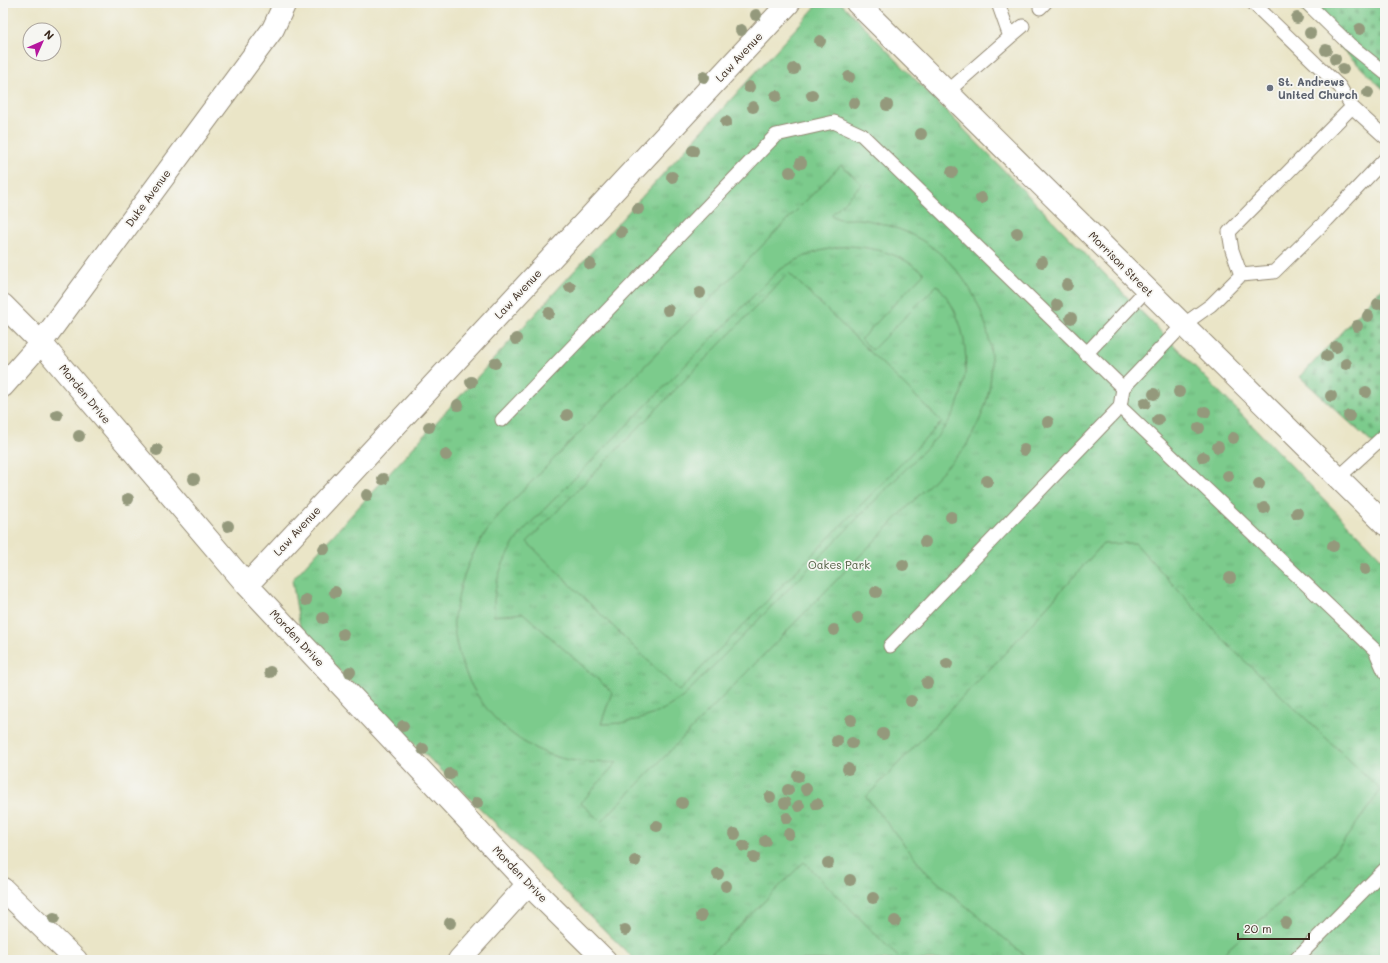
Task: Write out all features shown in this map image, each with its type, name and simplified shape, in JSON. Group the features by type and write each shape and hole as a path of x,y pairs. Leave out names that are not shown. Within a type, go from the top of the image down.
{"street":[{"name":"Duke Avenue","path":"3,386 41,343 273,29 285,3"},
{"name":"Law Avenue","path":"247,585 789,3"},
{"name":"Morrison Street","path":"857,3 1385,524"},
{"name":"Morden Drive","path":"3,305 41,343 247,585 528,884 605,960"},
{"path":"459,960 528,884"},
{"path":"3,889 76,960"}],"lane":[{"path":"998,3 1010,37"},
{"path":"1253,3 1340,88 1352,107 1385,137"},
{"path":"1306,3 1349,44 1385,73"},
{"path":"947,92 1023,26"},
{"path":"1241,275 1232,250 1229,232 1352,107"},
{"path":"502,420 776,135 834,122 862,135 1086,354 1123,388"},
{"path":"890,646 1120,407 1123,388 1183,325 1211,305 1241,275 1274,272 1327,220 1385,159"},
{"path":"1086,354 1147,289"},
{"path":"1120,407 1375,650 1385,673"},
{"path":"1338,478 1385,435"},
{"path":"1295,960 1385,869"}],"green space":[{"name":"Oakes Park","path":"819,3 841,3 1385,562 1385,960 635,960 301,633 292,580"},
{"path":"1295,3 1385,3 1385,91"},
{"path":"841,165 862,184 831,215 841,219 860,219 881,223 901,230 923,241 943,256 960,274 973,295 983,317 989,341 991,365 989,390 979,421 964,449 601,822 581,803 617,762 587,762 564,759 539,750 521,740 506,729 480,700 462,665 454,632 454,615 467,567 484,536 499,515","holes":["849,246 870,248 888,253 906,261 924,273 861,339 872,350 937,285 947,297 955,311 960,325 966,356 963,388 954,412 937,437 683,697 664,709 644,718 613,724 601,724 612,692 523,613 494,616 497,582 509,551 522,532 778,271 795,261 820,251"]},
{"path":"789,273 942,422 679,691 527,542"},
{"path":"1385,285 1385,455 1300,377"},
{"path":"1135,543 1229,646 1381,790 1343,842 1324,863 1216,960 1030,960 928,874 866,797 1007,651 1103,544"},
{"path":"804,862 901,960 705,960"}],"place":[{"name":"St. Andrews United Church","path":"1270,88"}]}
